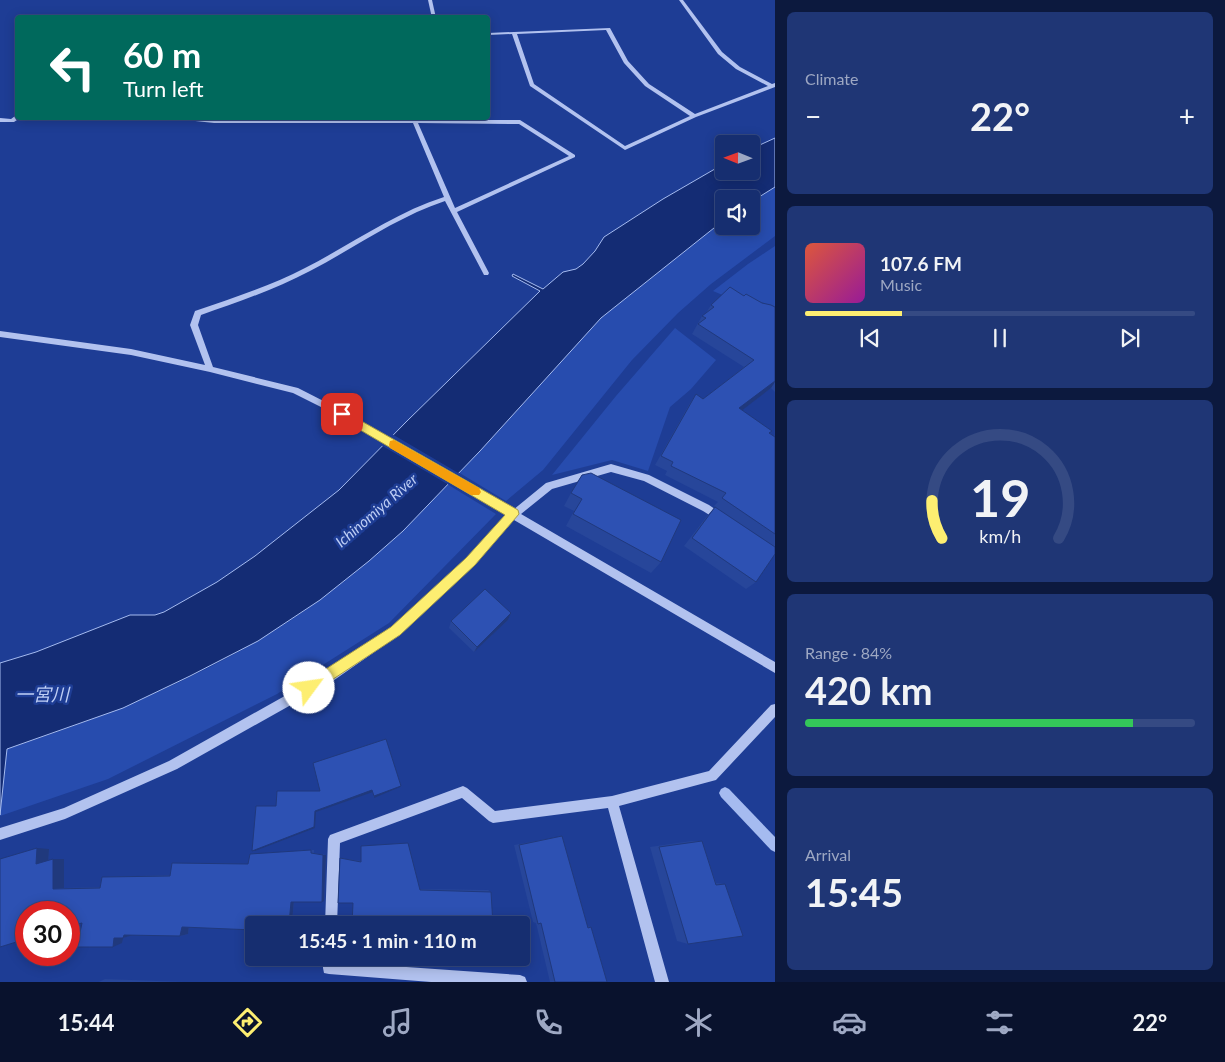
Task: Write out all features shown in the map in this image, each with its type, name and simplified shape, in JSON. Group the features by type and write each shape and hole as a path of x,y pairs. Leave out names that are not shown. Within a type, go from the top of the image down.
{"street":[{"path":"430,0 433,15"},
{"path":"682,0 720,53 738,68 774,85"},
{"path":"490,34 608,29 626,62 647,85 694,116"},
{"path":"514,33 532,85 625,148 694,116 774,85"},
{"path":"0,120 12,121 15,118"},
{"path":"205,120 520,122 573,156 453,211"},
{"path":"415,120 453,211 486,273"},
{"path":"210,369 194,325 198,313 306,270 424,205 447,198"},
{"path":"0,334 131,352 295,390 346,417 502,507 775,668"},
{"path":"0,834 65,813 173,764 326,678 396,631 471,562 514,514 549,486 611,468 646,478 706,508 729,524"},
{"path":"331,916 334,839 464,792 493,818 612,802 712,776 775,709"},
{"path":"612,802 662,982"},
{"path":"329,966 329,968 520,982"}],"shaded area":[{"path":"775,187 775,236 711,284 678,313 632,360 543,470 506,501 458,472 480,451 601,318 715,227 715,235 760,235 760,196"},
{"path":"775,246 775,317 713,291 748,264"},
{"path":"675,328 716,360 691,389 670,407 648,471 612,460 552,475 616,396"},
{"path":"447,484 496,514 389,623 277,694 108,779 0,816 7,749 130,704 210,667 286,624 371,559"}],"water":[{"name":"一宮川","path":"775,138 775,187 760,196 760,190 715,190 715,227 601,318 480,451 403,531 369,561 320,600 258,641 123,708 7,749 0,815 0,663 36,652 130,615 155,615 164,612 217,582 255,556 339,490 540,291 512,276 513,274 543,289 563,272 576,269 583,264 604,237 663,199 715,169 715,180 760,180 760,145"}],"pier":[{"path":"392,434 460,474 449,485 381,445"}],"building":[{"path":"730,287 744,296 746,294 762,303 775,307 775,381 739,408 772,431 769,433 775,437 775,534 722,498 726,493 671,466 673,462 661,456 696,394 703,399 754,360 698,324 706,318 702,316 714,307 711,305"},
{"path":"591,473 681,520 661,562 573,514 582,499 571,493 582,475"},
{"path":"715,507 775,547 775,554 756,582 692,538"},
{"path":"485,589 511,613 477,647 451,621"},
{"path":"386,739 401,786 374,796 372,790 315,811 314,827 252,851 256,806 276,806 277,791 320,791 313,763"},
{"path":"562,836 588,928 591,927 607,982 555,982 541,923 538,924 519,845"},
{"path":"702,841 716,885 725,884 743,936 688,944 659,847"},
{"path":"408,843 420,890 491,892 492,916 352,916 353,903 338,903 340,858 361,862 361,846"},
{"path":"37,848 36,864 53,859 53,889 100,888 102,877 170,876 172,863 248,864 250,854 311,850 311,853 323,855 322,902 291,902 290,916 245,916 245,930 182,927 180,936 124,935 123,938 114,938 113,947 80,947 82,923 80,923 80,901 15,901 15,942 0,947 0,859"}],"waterway":[{"path":"725,793 775,846"}],"slow traffic":[{"path":"394,445 475,492"}],"route":[{"path":"309,688 396,631 471,562 514,514 342,414"}],"water label":[{"name":"Ichinomiya River","path":"376,510"}]}
